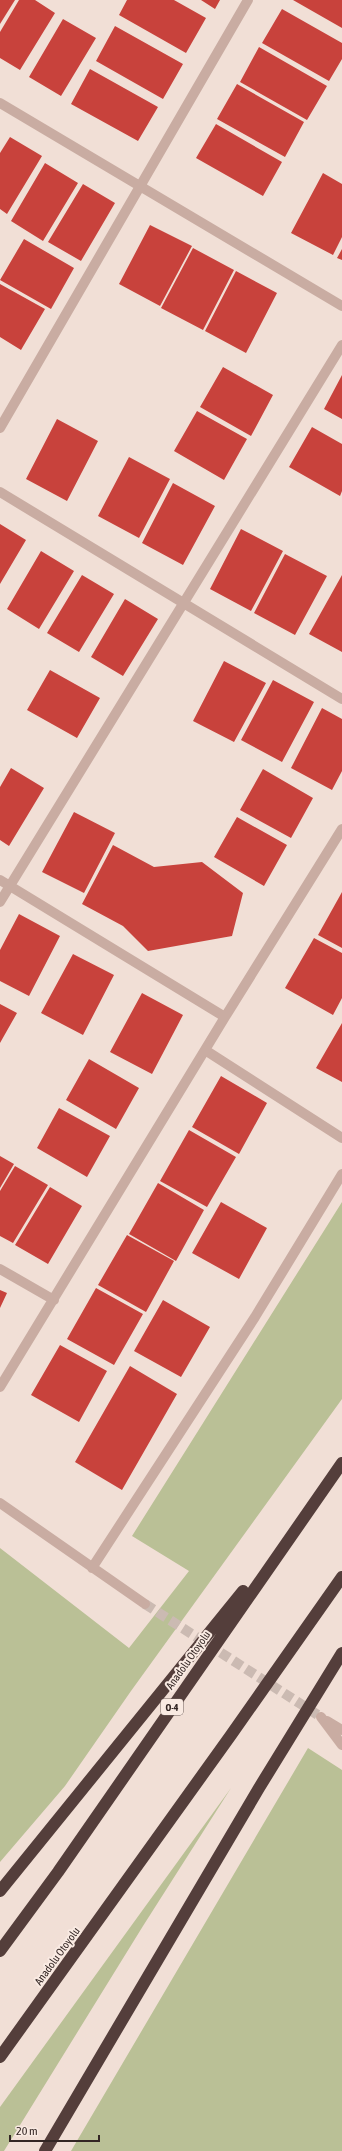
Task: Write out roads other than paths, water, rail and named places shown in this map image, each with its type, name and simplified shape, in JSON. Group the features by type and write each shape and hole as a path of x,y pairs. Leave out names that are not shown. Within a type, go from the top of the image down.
{"highway":[{"name":"Anadolu Otoyolu","path":"0,1951 58,1872 342,1463"},
{"path":"0,1891 306,1514"},
{"name":"Anadolu Otoyolu","path":"0,2057 231,1735 342,1576"},
{"path":"45,2151 259,1788 342,1653"}],"street":[{"path":"0,428 248,0"},
{"path":"0,103 141,185 342,306"},
{"path":"0,902 184,605 342,344"},
{"path":"0,492 184,605 342,699"},
{"path":"0,1387 225,1017 342,829"},
{"path":"0,880 225,1017"},
{"path":"205,1050 342,1138"},
{"path":"92,1568 255,1317 342,1174"},
{"path":"0,1269 54,1300"},
{"path":"0,1504 145,1604"},
{"path":"342,1730 321,1717 342,1745"}],"tunnel":[{"path":"145,1604 321,1717"}]}
